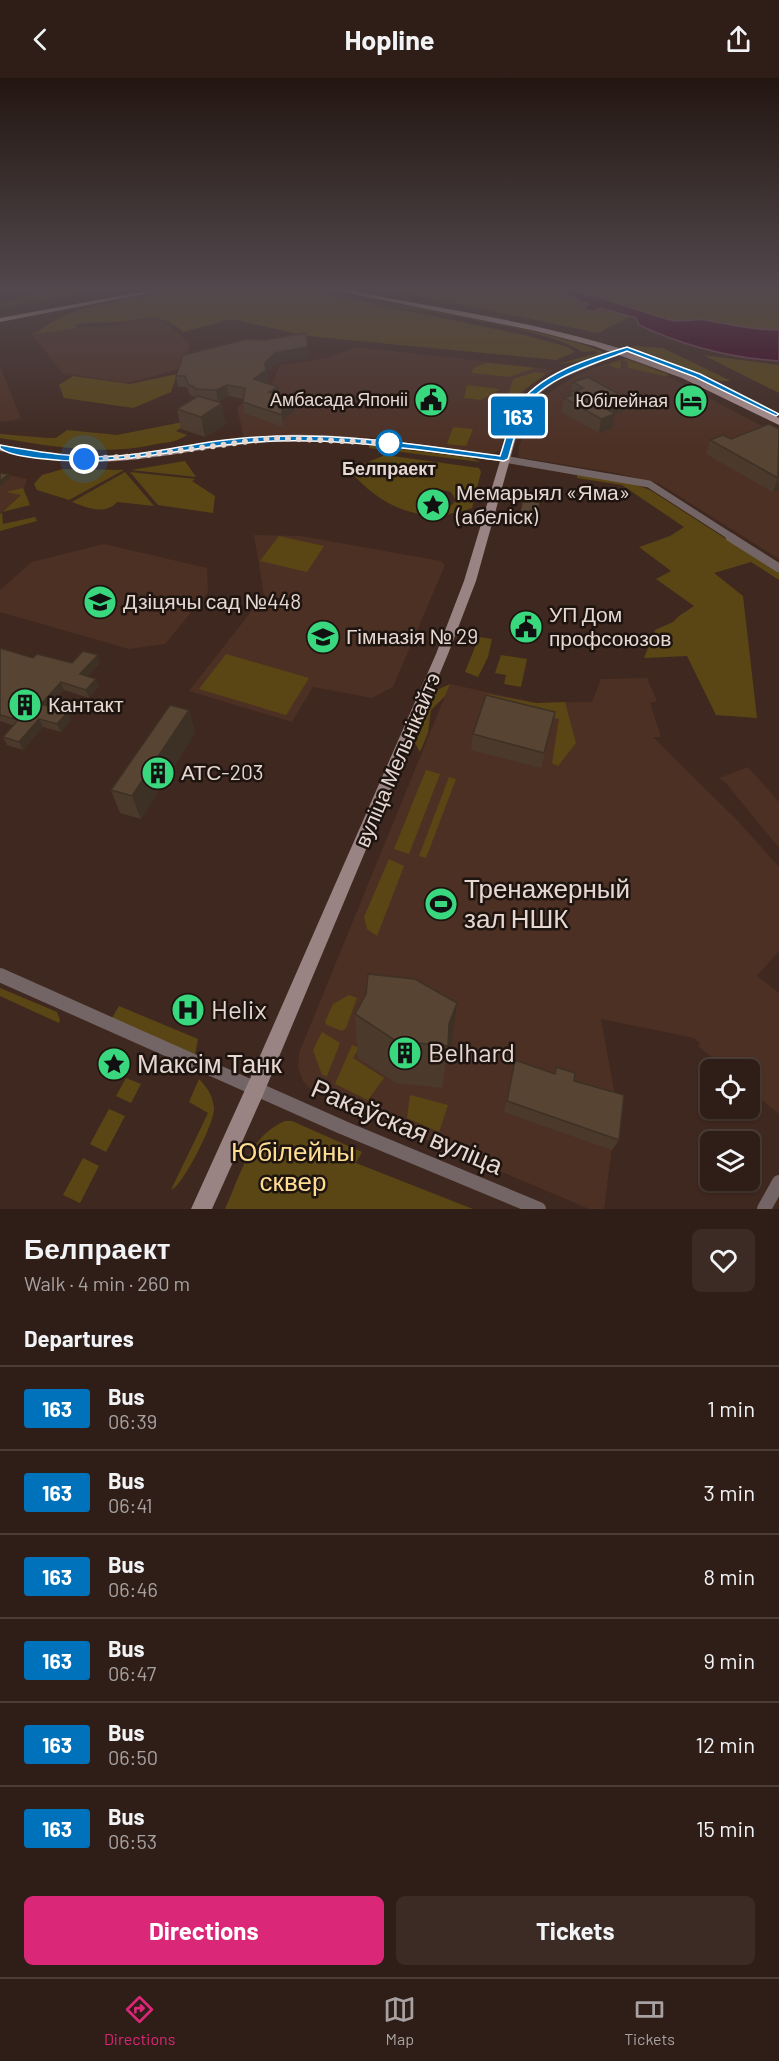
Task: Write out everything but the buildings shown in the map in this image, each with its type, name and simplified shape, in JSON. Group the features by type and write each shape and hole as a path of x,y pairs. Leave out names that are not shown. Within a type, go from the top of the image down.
{"main road":[{"path":"598,344 624,350 706,386 779,422"},
{"path":"605,344 697,375 779,414"},
{"name":"вуліца Мельнікайтэ","path":"201,1209 256,1088 446,645 470,581 520,409 533,393 568,371 624,350"},
{"path":"0,448 54,458 117,458 244,440 308,438 387,443 504,459"}],"street":[{"path":"504,459 649,484 779,568"},
{"name":"Ракаўская вуліца","path":"0,975 344,1128 539,1209"},
{"path":"764,1209 779,1182"}],"shaded area":[{"path":"40,344 189,344 188,360 180,369 127,383 62,373"},
{"path":"687,344 779,344 779,361 725,354"},
{"path":"356,347 555,371 534,381 515,401 501,449 492,454 370,437 244,439 237,407 270,387 280,365 327,358"},
{"path":"622,359 635,359 779,435 779,559 658,483 616,473 519,457 519,446 531,417 550,392 580,373"},
{"path":"0,366 21,419 0,422"},
{"path":"0,473 27,479 22,494 0,513"},
{"name":"Гімназія № 29","path":"254,535 301,536 441,561 445,565 393,687 372,698 313,687 292,722 189,691 264,595"},
{"name":"Дзіцячы сад №448","path":"104,544 207,568 208,592 165,644 129,649 0,612 0,590 32,562"},
{"path":"647,678 657,701 650,703 661,737 653,737 738,821 779,867 779,951 757,976 779,993 779,1114 760,1098 760,1059 714,1059 698,1046 700,1043 694,1038 601,1019 617,1106 604,1209 589,1209 312,1091 303,1081 298,1068 299,1053 450,684 536,703 592,702 601,679"},
{"path":"748,767 779,802 779,848 725,782 719,778"}],"green space":[{"path":"388,344 556,344 575,352 556,360"},
{"path":"567,344 578,344 603,353 577,362 557,364 599,353 596,351 582,352"},
{"path":"632,347 663,348 731,381 720,381"},
{"path":"703,355 779,365 779,393"},
{"path":"625,359 670,375 665,376 628,368 627,361 622,360"},
{"path":"621,360 621,367 618,369 609,365 580,373"},
{"path":"487,363 535,368 509,377 471,373 475,367"},
{"path":"535,372 546,374 521,392 503,413 513,379"},
{"path":"177,374 171,392 133,408 64,398 59,385 73,376 130,384"},
{"path":"467,385 500,389 481,400 464,398"},
{"path":"193,420 176,431 187,435 179,440 114,450 76,449 0,438 0,434 56,438 67,430 117,435"},
{"path":"453,427 473,429 466,446 447,444"},
{"path":"369,445 472,458 480,462 369,448"},
{"path":"385,455 479,468 481,472 472,508 436,515 404,510 389,503 375,494 349,470","holes":["433,488 451,492 456,501 447,509 436,506 433,510 428,509 430,504 418,501 419,494"]},
{"path":"185,461 196,477 131,470"},
{"path":"63,469 124,470 69,500 37,490 34,484 42,475"},
{"path":"125,472 154,506 117,502 107,509 101,509 89,508 72,502"},
{"path":"130,472 195,479 192,481 215,496 213,513 158,505"},
{"path":"577,475 628,482 650,490 779,573 779,580 751,562 714,573 743,596 757,718 716,715 687,656 644,658 655,630 673,622 694,606 656,579 671,571 639,547 670,536 684,527 622,485 577,478"},
{"path":"23,488 30,505 2,512 21,495 6,492"},
{"path":"2,512 3,524 35,517 37,521 0,531"},
{"path":"279,536 324,546 307,572 260,561"},
{"path":"479,637 492,639 488,657 478,677 465,672"},
{"path":"226,654 309,678 286,715 199,689"},
{"path":"501,655 527,659 521,687 504,684 506,675 495,673"},
{"path":"450,684 445,696 431,710 428,733 420,752 415,743 437,690"},
{"path":"488,694 536,703 565,702 576,743 558,766 552,763 559,719 485,700"},
{"path":"426,770 440,774 409,854 394,849"},
{"path":"449,777 456,779 426,858 419,856"},
{"path":"389,859 404,866 377,936 367,929 364,917"},
{"path":"0,988 57,1012 59,1023 0,996"},
{"path":"349,995 357,998 346,1028 342,1031 327,1025 325,1022 333,1004"},
{"path":"119,1006 198,1039 195,1055 112,1018"},
{"path":"322,1032 340,1043 327,1076 322,1075 313,1050"},
{"path":"352,1045 359,1048 353,1058 384,1078 368,1100 335,1084"},
{"path":"126,1078 141,1084 131,1103 116,1096"},
{"path":"199,1079 211,1096 213,1115 190,1166 171,1190 208,1113 189,1102"},
{"path":"410,1095 448,1105 439,1132 407,1118"},
{"path":"109,1109 125,1116 106,1152 90,1144"},
{"name":"Юбілейны сквер","path":"285,1121 292,1121 362,1152 356,1163 473,1209 225,1209 254,1147 263,1136"},
{"path":"83,1158 99,1166 80,1203 63,1195"}],"bus line":[{"name":"163","path":"0,448 54,458 117,458 244,440 308,438 360,440 504,459 520,409 533,393 568,371 627,349 697,375 779,414"}],"place":[{"name":"Амбасада Японіі","path":"431,400"},
{"name":"Юбілейная","path":"691,401"},
{"name":"Белпраект","path":"389,443"},
{"name":"Мемарыял «Яма» (абеліск)","path":"433,505"},
{"name":"Дзіцячы сад №448","path":"100,602"},
{"name":"УП Дом профсоюзов","path":"526,627"},
{"name":"Гімназія № 29","path":"323,637"},
{"name":"Кантакт","path":"25,705"},
{"name":"АТС-203","path":"158,773"},
{"name":"Тренажерный зал НШК","path":"441,904"},
{"name":"Helix","path":"188,1010"},
{"name":"Belhard","path":"405,1053"},
{"name":"Максім Танк","path":"114,1064"}],"route":[{"path":"84,459 139,456 244,440 274,438 389,443"}]}
